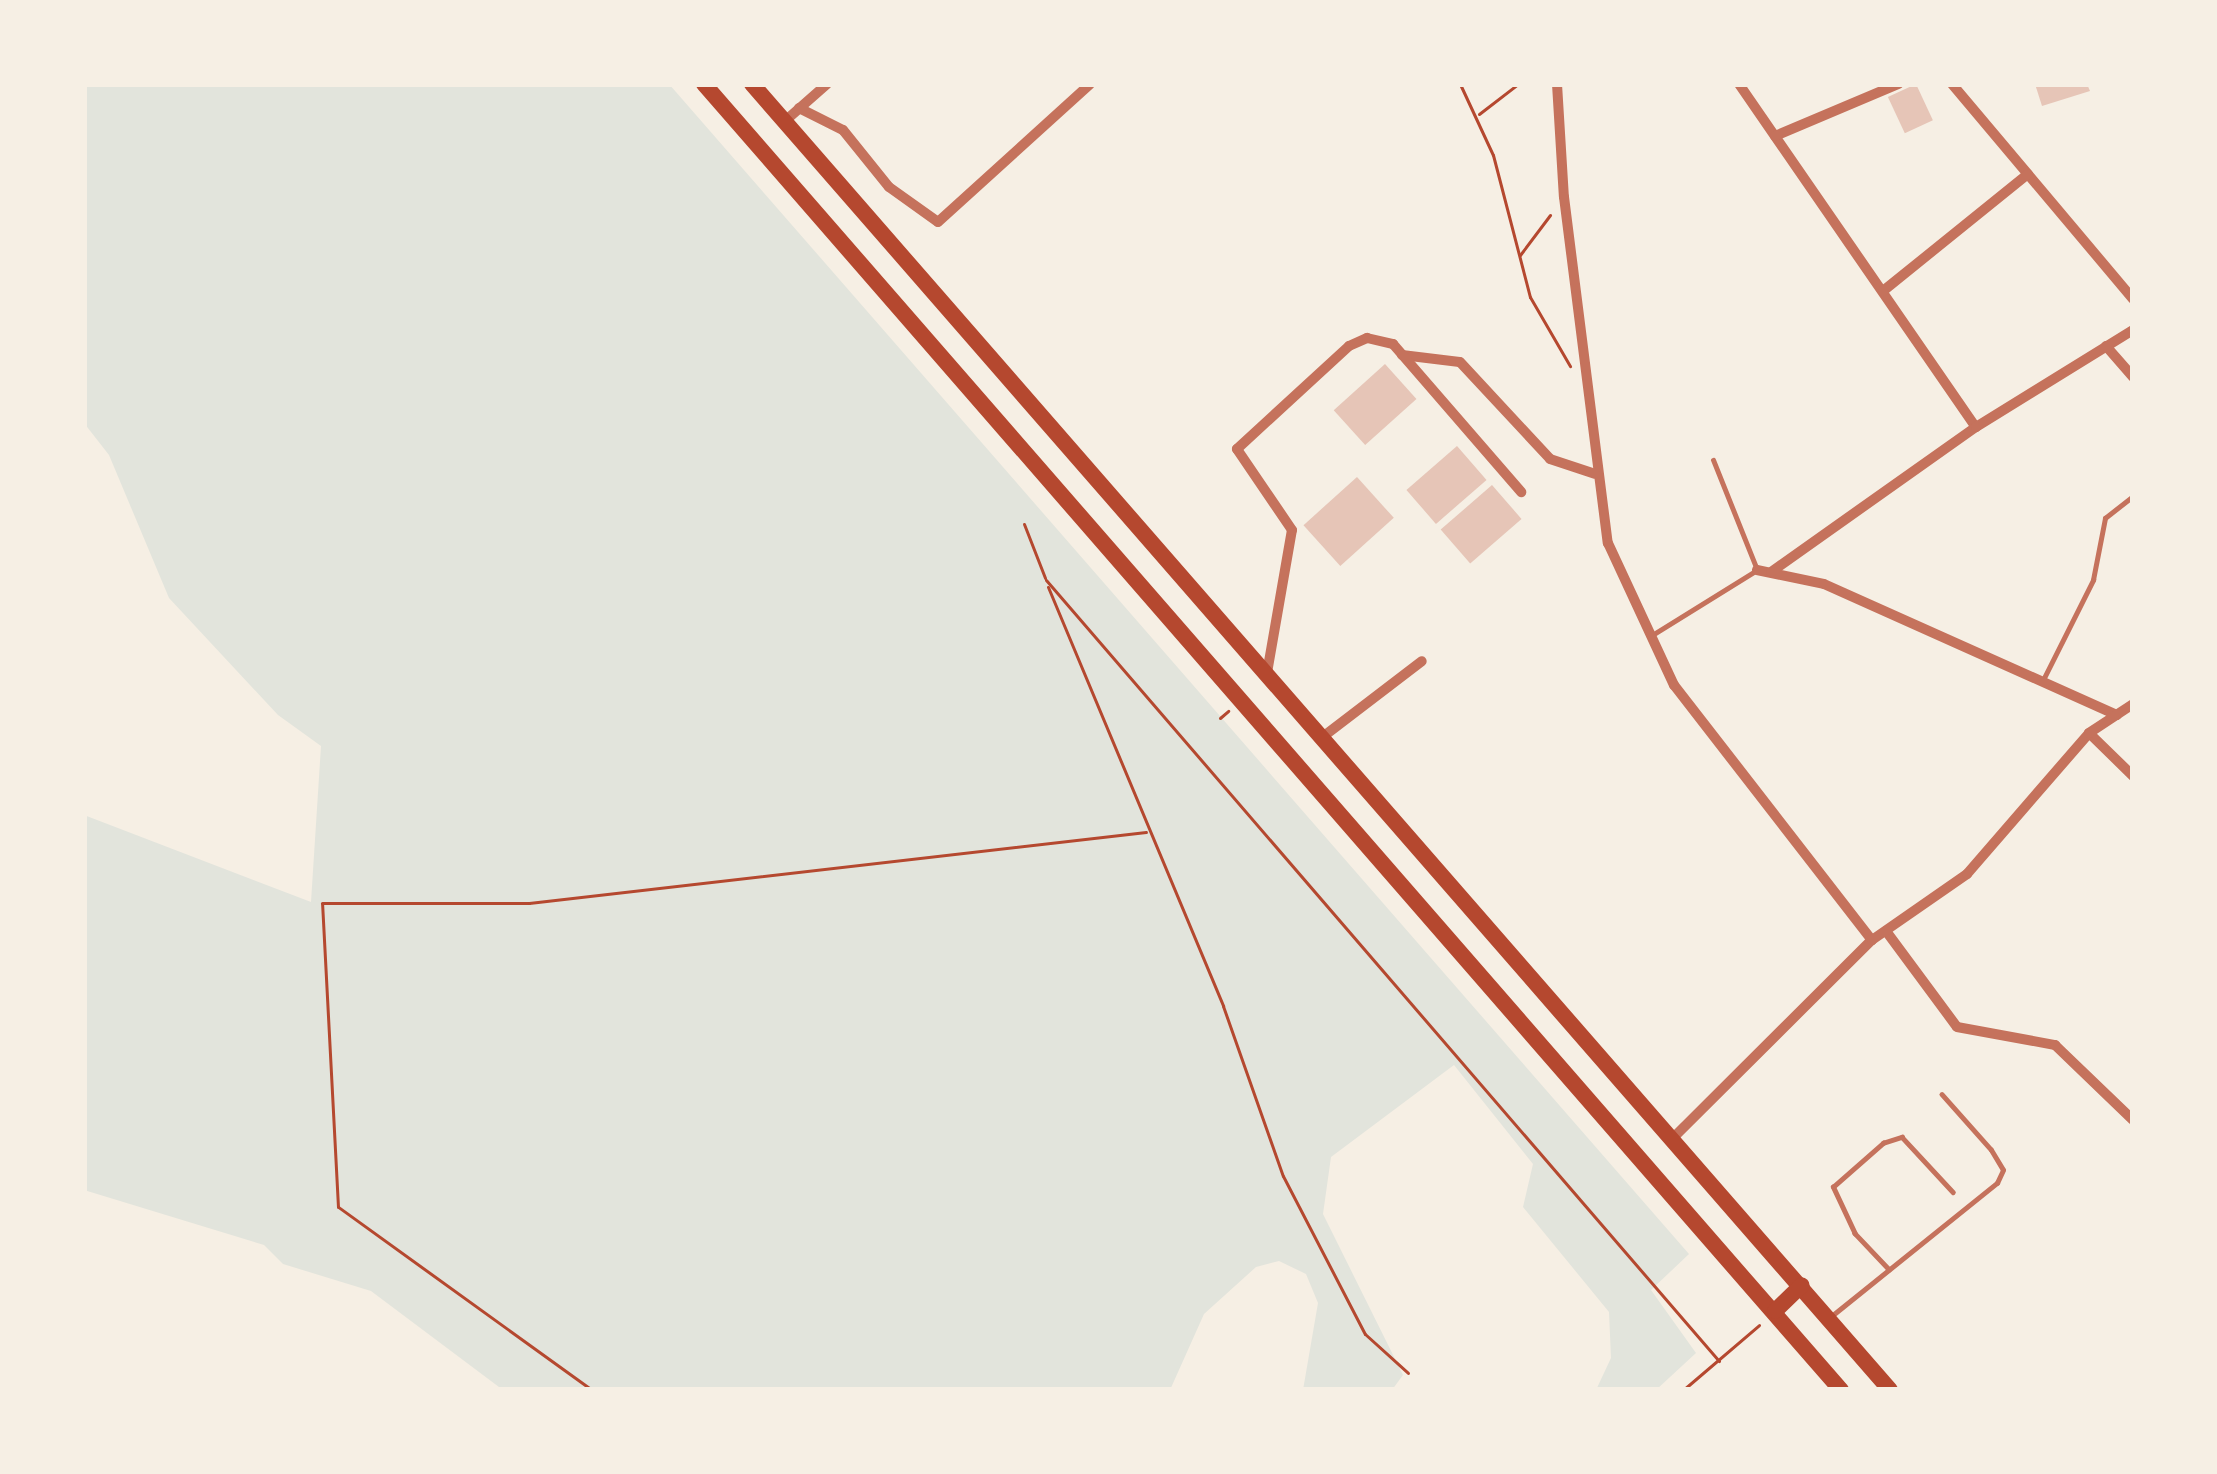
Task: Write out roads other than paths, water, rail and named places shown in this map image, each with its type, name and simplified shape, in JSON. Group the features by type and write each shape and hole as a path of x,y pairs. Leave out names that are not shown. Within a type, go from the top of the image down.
{"main road":[{"path":"704,84 1841,1390"},
{"path":"752,84 1890,1390"},
{"path":"1774,1311 1802,1285"}],"street":[{"path":"784,122 826,84"},
{"path":"800,108 843,130 889,187 938,221 1090,84"},
{"path":"1557,84 1564,197 1595,474 1608,543 1674,685 1872,940"},
{"path":"1739,84 1976,427"},
{"path":"1775,136 1898,84"},
{"path":"1952,84 2133,299"},
{"path":"1883,291 2028,174"},
{"path":"1764,571 1976,427 2133,330"},
{"path":"1266,677 1292,530 1238,449 1355,342 1385,340 1402,355 1521,492"},
{"path":"2106,346 2133,377"},
{"path":"1402,355 1460,362 1550,459 1595,474"},
{"path":"1764,571 1824,584 2117,715"},
{"path":"1320,739 1422,661"},
{"path":"1673,1138 1872,940 1967,874 2089,733 2133,704"},
{"path":"2089,733 2133,776"},
{"path":"1886,931 1958,1027 2055,1045 2133,1120"}],"lane":[{"path":"1651,636 1764,571 1713,460"},
{"path":"2043,680 2093,580 2105,518 2133,496"},
{"path":"1829,1318 1997,1183 2003,1170 1942,1095"},
{"path":"1889,1270 1855,1234 1833,1187 1883,1143 1902,1137 1953,1192"}]}
